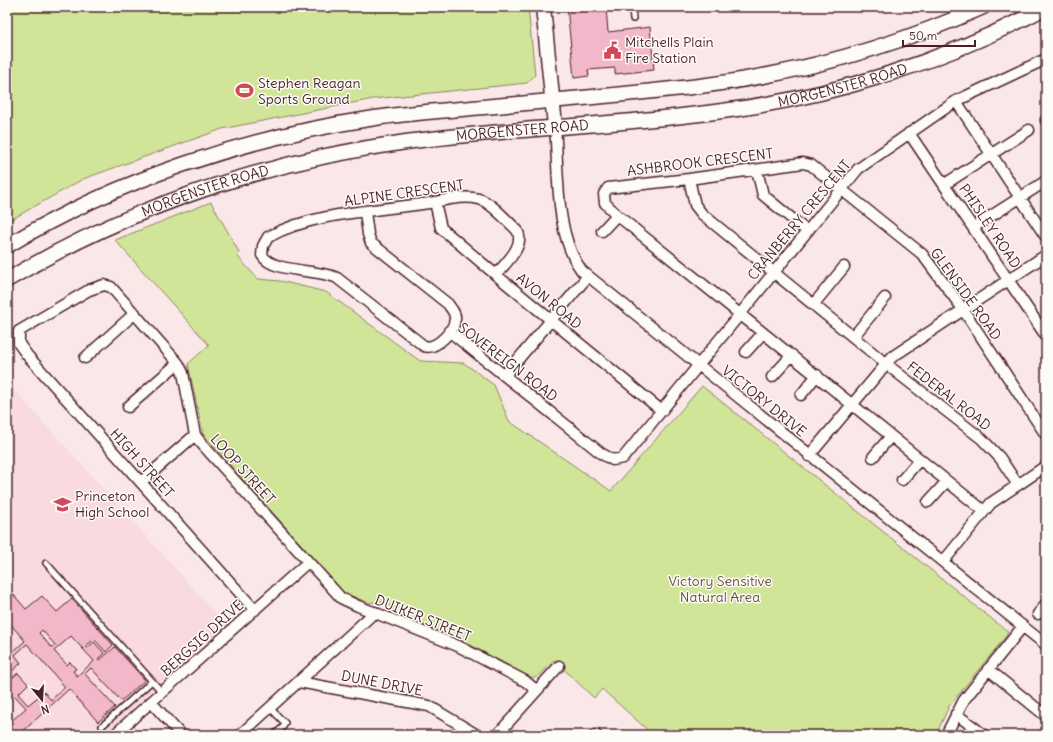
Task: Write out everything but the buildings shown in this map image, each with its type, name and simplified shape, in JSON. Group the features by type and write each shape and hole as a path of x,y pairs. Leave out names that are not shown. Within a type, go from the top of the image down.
{"main road":[{"path":"543,7 555,126"},
{"name":"MORGENSTER ROAD","path":"7,246 70,212 138,182 169,170 256,143 319,128 376,117 699,86 785,72 823,63 891,43 983,7"},
{"name":"MORGENSTER ROAD","path":"7,280 58,251 146,210 197,190 262,171 327,156 406,142 555,126 715,112 831,90 900,70 942,54 988,36 1046,7"}],"street":[{"name":"CRANBERRY CRESCENT","path":"620,459 628,453 699,366 739,313 858,169 956,101 1046,58"},
{"path":"956,101 1046,237"},
{"name":"VICTORY DRIVE","path":"555,126 562,219 565,239 573,259 588,276 809,456 1046,645"},
{"path":"945,184 1029,130"},
{"name":"PHISLEY ROAD","path":"909,133 1045,331"},
{"name":"ASHBROOK CRESCENT","path":"617,215 605,203 604,194 608,188 689,179 803,163 811,165 840,190"},
{"path":"758,170 763,195 807,231"},
{"name":"FEDERAL ROAD","path":"689,179 692,197 698,210 813,305 992,448 1018,485"},
{"path":"974,227 1046,181"},
{"name":"GLENSIDE ROAD","path":"840,190 922,254 963,310 1046,435"},
{"name":"ALPINE CRESCENT","path":"263,246 268,237 321,219 454,199 479,199 486,202 517,230 520,240 518,246 496,275"},
{"name":"AVON ROAD","path":"434,202 441,228 662,411"},
{"path":"365,212 368,234 372,243 448,304 453,311 455,320 448,331"},
{"path":"602,231 617,215 984,511"},
{"name":"SOVEREIGN ROAD","path":"263,246 262,256 271,264 325,274 337,278 424,346 431,347 437,344 448,331 602,454 610,459 620,459"},
{"path":"809,456 886,363 1008,279 1046,255"},
{"path":"813,305 844,267"},
{"path":"505,375 588,276"},
{"name":"LOOP STREET","path":"19,331 89,290 104,285 111,288 135,313 178,363 183,374 195,435 308,562"},
{"path":"853,337 885,298"},
{"path":"85,358 135,313"},
{"name":"HIGH STREET","path":"19,331 18,340 24,352 255,610"},
{"path":"746,352 763,333"},
{"path":"772,377 792,355"},
{"path":"128,407 178,363"},
{"path":"802,395 817,375"},
{"path":"141,482 195,435"},
{"path":"873,457 891,436"},
{"path":"902,480 920,459"},
{"path":"943,562 984,511 1046,466"},
{"path":"928,502 947,481"},
{"name":"BERGSIG DRIVE","path":"114,735 308,562"},
{"name":"DUIKER STREET","path":"308,562 341,598 458,646 525,681 536,690"},
{"path":"1038,614 1046,604"},
{"name":"DUNE DRIVE","path":"240,735 375,612"},
{"path":"946,735 964,700 1022,626"},
{"path":"497,735 559,666"},
{"path":"988,669 1046,716"},
{"name":"DUNE DRIVE","path":"299,682 429,706 477,735"},
{"path":"151,702 181,735"},
{"path":"956,714 984,735"}],"lane":[{"path":"632,7 633,19"},
{"path":"46,563 162,692"},
{"path":"102,726 152,681"},
{"path":"270,708 285,723 284,727 274,735"}],"shaded area":[{"name":"Princeton High School","path":"7,382 226,625 104,735 7,735"}],"green space":[{"name":"Stephen Reagan Sports Ground","path":"7,7 528,7 535,75 527,83 373,99 222,129 83,179 7,222"},
{"name":"Victory Sensitive Natural Area","path":"211,202 239,252 238,257 258,279 280,281 326,292 420,361 464,363 494,385 509,421 611,491 702,386 1008,632 1006,636 949,706 936,735 653,735 602,689 594,698 554,660 540,675 534,678 465,642 394,613 394,608 380,601 369,603 344,593 203,434 188,364 209,345 115,240"}],"place":[{"name":"Mitchells Plain Fire Station","path":"612,50"},
{"name":"Stephen Reagan Sports Ground","path":"245,91"},
{"name":"Princeton High School","path":"62,504"}]}
